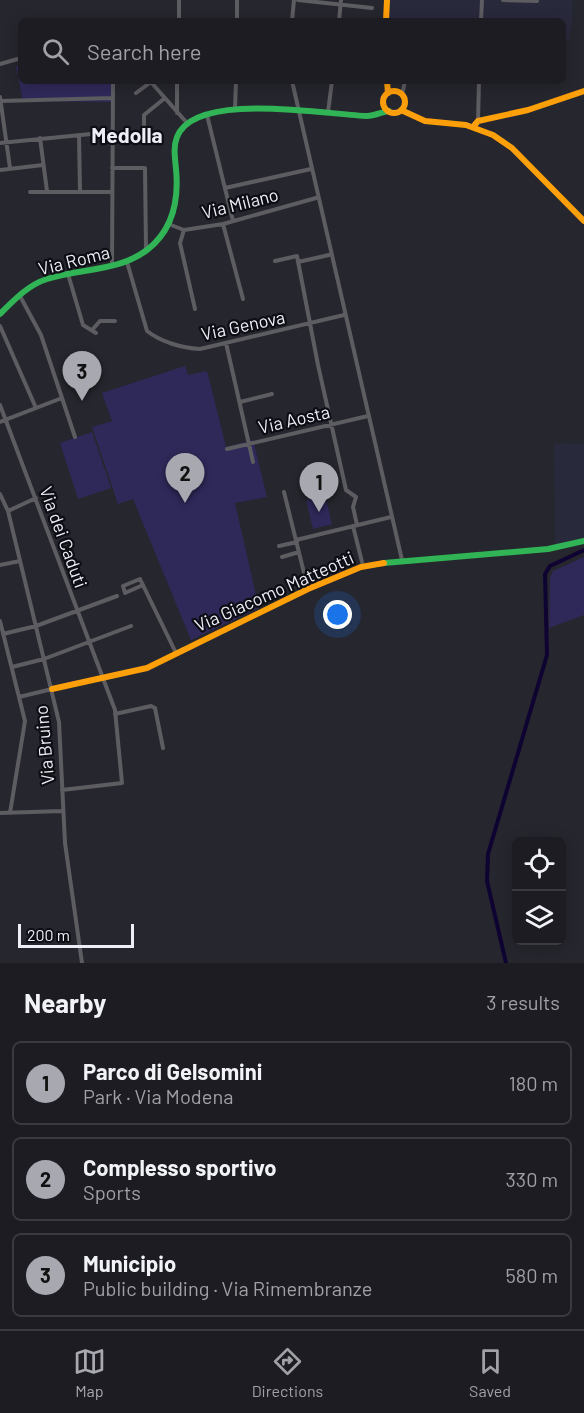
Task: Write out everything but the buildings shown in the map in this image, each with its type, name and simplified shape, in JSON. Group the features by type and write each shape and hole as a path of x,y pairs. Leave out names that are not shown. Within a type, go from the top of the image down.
{"main road":[{"path":"386,18 387,0"},
{"path":"389,84 403,107 410,113 429,122 473,127 493,135 512,148 584,221"},
{"path":"473,127 478,121 531,109 584,92"},
{"path":"387,108 384,99 395,93"},
{"path":"171,225 177,192 174,147 179,132 187,123 207,115 235,109 273,106 370,116 387,108 403,107"},
{"name":"Via Roma","path":"2,312 45,279 127,262 146,251 171,225"},
{"path":"0,303 2,312"},
{"name":"Via Giacomo Matteotti","path":"52,688 147,668 347,571 402,560 548,549 584,541"}],"street":[{"path":"179,0 179,18"},
{"path":"237,0 237,18"},
{"path":"293,18 296,0 372,8"},
{"path":"481,18 482,0"},
{"path":"503,0 537,1"},
{"path":"339,18 341,3"},
{"path":"0,64 18,59"},
{"path":"112,266 113,84"},
{"path":"136,93 146,84"},
{"path":"153,84 187,123"},
{"path":"177,84 177,113"},
{"path":"235,109 236,84"},
{"path":"292,84 329,255 402,560"},
{"path":"328,112 332,84"},
{"path":"395,93 402,84"},
{"path":"478,121 479,84"},
{"path":"10,168 0,99 112,98"},
{"path":"144,132 144,115 165,98"},
{"path":"207,115 233,221"},
{"path":"0,143 111,132"},
{"path":"79,135 80,191"},
{"path":"40,138 47,191"},
{"path":"0,170 43,165"},
{"path":"112,168 145,168 146,251"},
{"path":"225,188 311,169"},
{"path":"30,192 111,192"},
{"name":"Via Milano","path":"171,225 184,230 222,224 316,198"},
{"path":"222,224 243,298"},
{"path":"184,230 180,243 195,309"},
{"path":"275,261 297,256 298,262 329,255"},
{"name":"Via Genova","path":"127,262 147,331 162,340 195,349 344,315"},
{"name":"Via Genova","path":"298,262 346,490 356,497 353,507 355,525"},
{"path":"68,274 83,325 94,331 100,321 115,321"},
{"path":"21,296 41,335 75,437"},
{"path":"0,326 36,408"},
{"path":"226,343 253,462"},
{"path":"240,402 272,394"},
{"path":"0,422 62,398"},
{"name":"Via dei Caduti","path":"0,405 115,714 122,783 62,790"},
{"name":"Via Aosta","path":"227,449 368,416"},
{"path":"284,492 308,589"},
{"name":"Via Bruino","path":"0,494 8,511 59,722 62,812 82,963"},
{"path":"8,511 36,498"},
{"path":"279,546 392,516"},
{"path":"355,525 362,562"},
{"path":"282,557 299,552"},
{"path":"0,565 20,561"},
{"path":"143,585 125,593 123,586 140,579 143,585 176,652"},
{"path":"3,634 36,626 117,596"},
{"path":"0,621 25,721 10,813"},
{"path":"12,667 44,659 131,626"},
{"name":"Via Giacomo Matteotti","path":"19,697 52,688"},
{"path":"115,714 151,706 155,708 164,748"},
{"path":"0,813 62,812"}],"shaded area":[{"path":"386,0 572,0 572,26 569,40 566,40 566,18 386,18"},
{"path":"20,84 114,84 114,102 23,101"},
{"path":"185,366 188,375 207,371 226,447 253,440 267,497 235,503 259,608 191,640 133,499 118,504 92,427 112,421 102,393"},
{"path":"92,432 111,488 78,499 60,443"},
{"path":"554,443 584,444 584,538 555,547"},
{"path":"325,496 332,524 313,529 306,500"},
{"path":"584,557 584,615 549,628 550,578 553,571"}],"waterway":[{"path":"506,963 487,881 488,854 547,655 545,574 550,566 584,550"}],"traffic: fast":[{"path":"0,314 22,294 40,282 60,275 124,262 136,257 156,242 172,214 177,181 175,145 177,137 189,123 209,114 235,109 264,108 367,116 389,111"},
{"path":"384,563 548,549 584,541"}],"traffic: slow":[{"path":"386,18 387,0"},
{"path":"387,84 388,93"},
{"path":"394,91 404,98 405,102 398,112 394,113 384,106 383,102 390,92 394,91"},
{"path":"473,127 478,121 528,110 584,91"},
{"path":"401,110 425,121 466,125 493,135 512,148 584,221"},
{"path":"52,689 147,668 308,589 361,567 384,563"}],"place":[{"name":"Municipio","path":"82,401"},
{"name":"Complesso sportivo","path":"185,503"},
{"name":"Parco di Gelsomini","path":"319,512"}],"district":[{"name":"Medolla","path":"127,134"}]}
